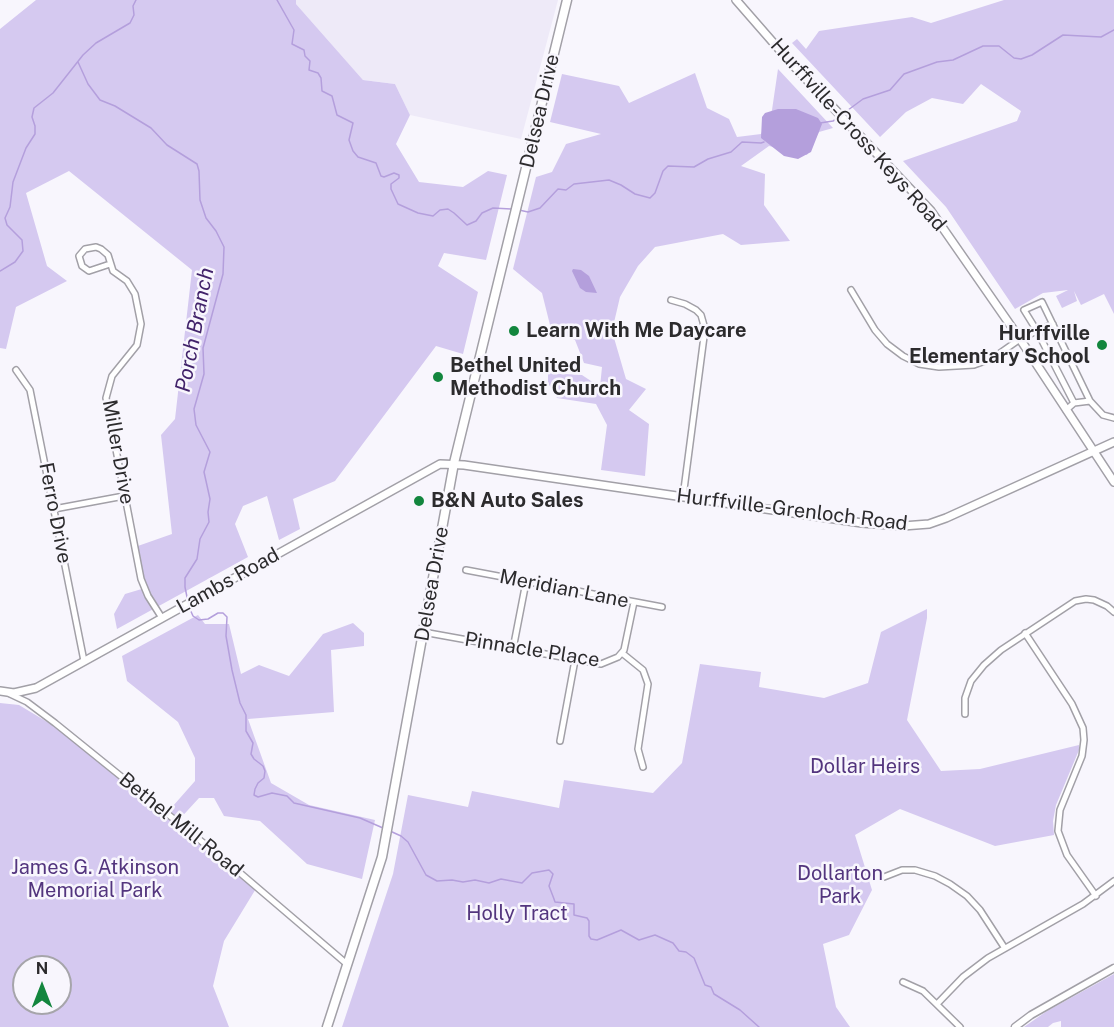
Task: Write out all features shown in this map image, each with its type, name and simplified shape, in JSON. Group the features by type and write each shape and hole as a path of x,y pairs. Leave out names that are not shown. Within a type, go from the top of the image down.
{"main road":[{"name":"Delsea Drive","path":"327,1027 382,857 454,463 567,0"},
{"name":"Hurffville-Cross Keys Road","path":"736,0 791,63 931,211 1020,339 1114,482"},
{"name":"Hurffville-Grenloch Road","path":"454,463 883,525 918,525 946,518 1114,442"},
{"name":"Lambs Road","path":"0,691 9,693 36,688 440,464 454,463"}],"street":[{"name":"Miller Drive","path":"110,264 89,271 82,266 79,256 85,249 96,247 108,255 113,271 127,281 135,294 141,324 137,345 112,376 106,398 141,579 148,596 162,618"},
{"path":"851,290 875,330 887,344 919,364 939,368 974,365 993,358 1020,339 1053,324"},
{"path":"671,300 696,310 701,315 705,329 683,497"},
{"path":"1074,403 1024,310 1042,302 1096,411 1114,418"},
{"name":"Ferro Drive","path":"16,370 30,390 84,661"},
{"path":"1066,410 1074,403 1090,401"},
{"path":"54,509 124,496"},
{"name":"Meridian Lane","path":"466,570 662,607"},
{"path":"513,649 526,582"},
{"path":"965,714 966,692 975,675 994,654 1067,605 1080,600 1098,602 1114,612"},
{"name":"Pinnacle Place","path":"423,632 601,664 611,661 622,653 626,644 634,602"},
{"path":"1025,633 1072,704 1083,729 1082,756 1060,810 1058,831 1066,855 1096,896"},
{"path":"622,653 643,670 648,684 638,752 643,766"},
{"path":"560,741 575,660"},
{"name":"Bethel Mill Road","path":"9,693 27,702 55,723 232,866 348,965"},
{"path":"884,877 902,870 915,870 935,876 950,884 967,896 980,910 1004,947"},
{"path":"937,1004 971,971 1004,947 1096,896 1114,881"},
{"path":"1015,1027 1031,1015 1114,968"},
{"path":"903,982 918,987 960,1027"}],"shaded area":[{"path":"296,0 558,0 521,139 410,115 395,84 363,80 296,4"},
{"path":"778,109 796,109 818,118 822,124 811,152 798,159 784,156 761,138 762,117 765,113"},
{"path":"573,269 581,270 589,276 597,293 586,292 580,288"}],"green space":[{"path":"36,0 296,0 296,4 363,80 395,84 410,115 396,144 419,182 463,187 488,171 507,175 486,260 444,253 438,266 478,292 463,354 436,346 335,481 293,499 300,529 279,540 267,496 243,506 235,524 248,557 117,629 114,614 125,594 145,588 135,547 172,534 161,435 175,419 192,270 69,171 26,193 47,266 67,281 16,307 6,349 0,348 0,29"},
{"path":"1004,0 1114,0 1114,314 1104,294 1081,305 1074,291 1077,301 1062,308 1056,296 1068,290 1043,293 1015,309 946,207 903,161 1017,121 1021,111 981,84 963,104 932,98 906,112 880,137 792,43 797,39 806,49 819,31 912,17 931,23"},
{"path":"778,69 833,128 819,132 807,155 769,146 741,166 765,174 764,205 790,241 741,245 723,234 655,247 638,266 620,297 612,331 626,379 646,389 629,410 649,424 645,476 601,470 607,425 596,404 557,398 548,383 548,373 582,375 600,387 602,367 584,363 575,340 551,329 542,293 513,269 536,177 552,172 566,144 601,134 550,122 562,74 619,86 629,103 695,73 707,108 729,119 737,137 761,134 772,110"},
{"path":"927,609 907,720 941,771 980,769 1079,745 1079,750 1056,805 1053,821 1054,835 995,846 900,809 855,835 872,890 849,935 823,944 836,1007 850,1027 342,1027 393,874 408,795 468,807 472,791 559,808 564,780 653,793 682,763 700,664 761,672 759,687 824,698 868,683 881,632"},
{"name":"James G. Atkinson Memorial Park","path":"198,615 205,624 229,624 241,674 259,665 289,676 323,634 353,623 364,633 364,646 331,650 334,712 248,719 271,783 309,805 375,820 362,879 307,864 260,821 224,816 214,798 199,798 176,823 257,887 224,941 213,986 229,1027 0,1027 0,703 19,705 54,726 165,815 195,781 195,758 178,722 127,681 122,656"},
{"path":"1114,974 1114,1027 1061,1027 1061,1021 1048,1027 1024,1027 1047,1011"}],"waterway":[{"path":"0,271 15,262 23,251 22,240 7,225 5,218 10,207 13,182 26,148 35,134 32,117 34,108 53,93 83,55 96,43 130,23 134,15 133,6 136,0"},
{"path":"277,0 294,30 292,44 304,50 305,56 310,61 309,70 318,73 321,78 322,91 332,96 337,115 353,123 349,140 353,151 358,157 376,163 381,176 394,173 399,175 399,178 391,184 398,204 418,213 433,216 440,210 448,209 467,225 476,221 482,213 493,208 511,209"},
{"path":"844,113 863,99 890,90 904,74 937,62 953,60 983,46 999,46 1014,58 1021,59 1032,55 1063,35 1101,37 1114,30"},
{"name":"Porch Branch","path":"78,62 88,84 100,100 115,106 151,128 167,145 197,164 200,200 206,218 224,247 223,274 203,348 204,374 194,409 196,425 210,452 204,472 210,499 209,522 200,539 197,559 185,578 188,602"},
{"path":"820,123 838,118"},
{"path":"519,210 528,212 540,208 558,189 566,190 574,184 609,180 635,194 650,198 655,193 663,171 668,166 694,167 708,159 731,152 742,142 764,142"},
{"name":"Porch Branch","path":"189,607 193,616 199,620 208,619 218,613 223,613 227,617 226,636 240,703 246,715 246,731 253,743 251,754 265,771 264,778 258,783 254,795 258,797 272,793 287,796 294,803 360,818 383,828"},
{"name":"Porch Branch","path":"390,831 408,842 426,875 437,881 475,880 489,883 501,879 522,883 532,873 549,870 553,874 549,886 555,902 574,904 574,915 587,918 589,921 591,939 597,940 621,930 639,940 655,935 673,943 679,951 686,952 694,958 705,985 711,987 714,994 740,1010 759,1027"}],"place":[{"name":"Learn With Me Daycare","path":"514,331"},
{"name":"Hurffville Elementary School","path":"1102,345"},
{"name":"Bethel United Methodist Church","path":"438,377"},
{"name":"B&N Auto Sales","path":"419,501"}],"park label":[{"name":"Dollar Heirs","path":"865,767"},
{"name":"Dollarton Park","path":"840,886"},
{"name":"Holly Tract","path":"517,914"}]}
